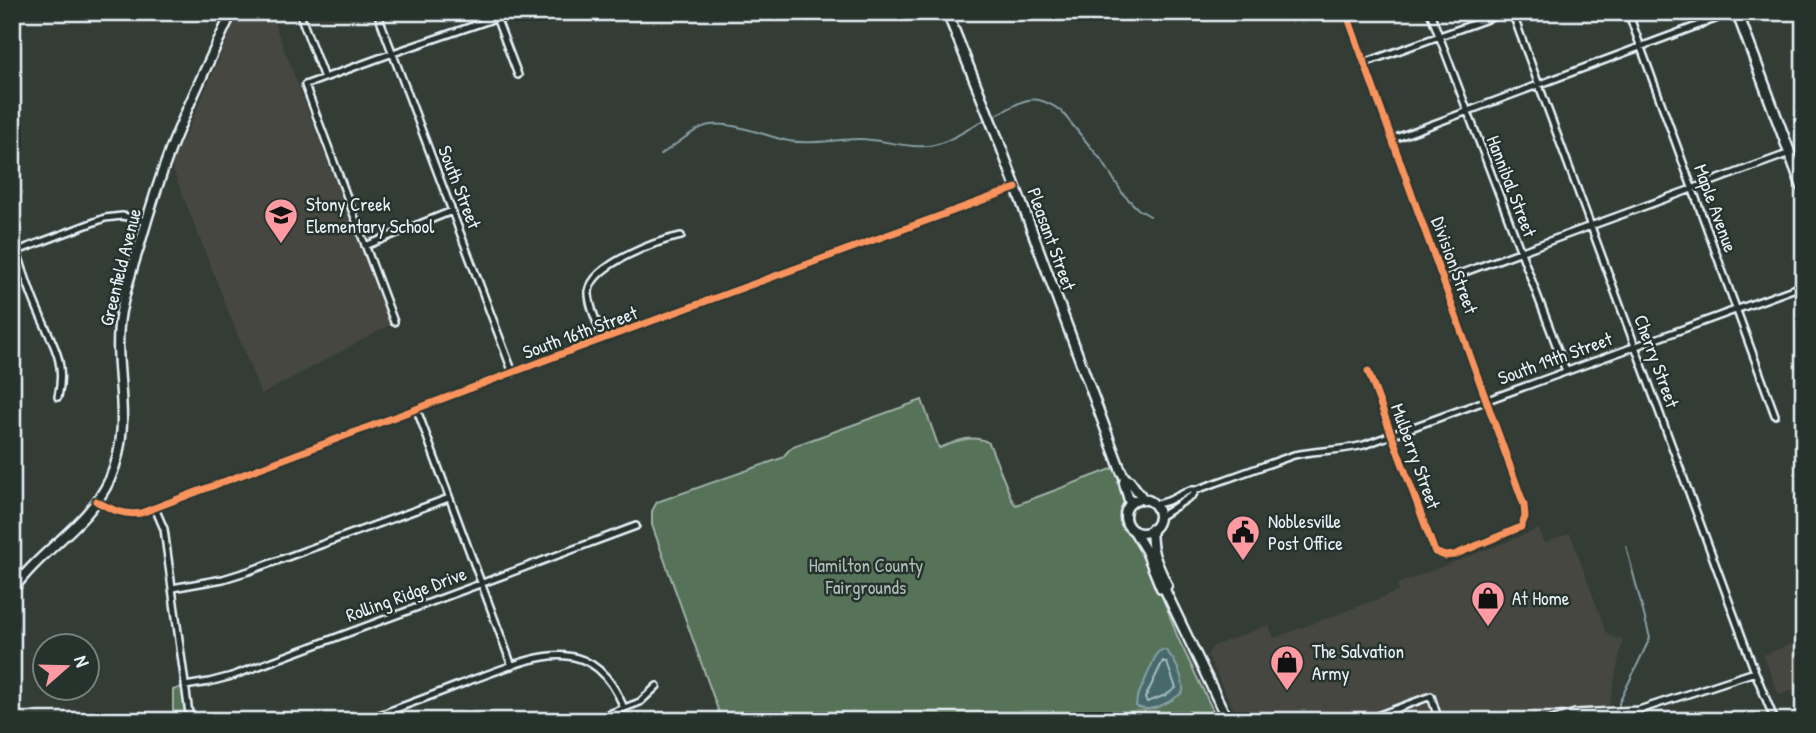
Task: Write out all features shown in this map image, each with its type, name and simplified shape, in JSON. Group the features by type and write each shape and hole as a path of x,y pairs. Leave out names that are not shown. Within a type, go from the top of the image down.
{"main road":[{"path":"1736,12 1804,191"}],"street":[{"name":"Greenfield Avenue","path":"12,590 26,572 80,521 109,480 122,434 118,329 125,293 172,147 232,12"},
{"path":"299,12 324,78"},
{"name":"South Street","path":"377,12 513,373"},
{"name":"Pleasant Street","path":"947,12 990,119 1121,471 1144,500"},
{"name":"Division Street","path":"1346,12 1488,399 1525,509 1524,521 1519,529 1454,555 1444,556 1436,552"},
{"name":"Hannibal Street","path":"1430,12 1566,371"},
{"path":"1364,63 1509,12"},
{"name":"Cherry Street","path":"1509,12 1774,721"},
{"name":"Maple Avenue","path":"1628,12 1775,415"},
{"path":"1393,139 1736,12"},
{"path":"394,322 305,85 495,15 518,75"},
{"path":"1443,280 1790,153"},
{"name":"South 16th Street","path":"96,501 125,514 141,513 603,339 1016,188"},
{"path":"365,246 452,211"},
{"path":"58,397 61,369 58,355 14,252 105,218 122,216 147,221"},
{"path":"603,339 589,300 594,279 602,271 636,251 681,236"},
{"name":"South 19th Street","path":"1154,505 1294,455 1349,449 1391,435 1804,285"},
{"name":"Mulberry Street","path":"1368,371 1436,552"},
{"path":"417,410 512,666"},
{"name":"Pleasant Street","path":"1125,478 1130,504"},
{"name":"South 19th Street","path":"1158,518 1193,495 1196,490"},
{"path":"172,588 223,579 249,571 449,498"},
{"path":"1134,531 1145,533 1157,523 1154,505 1144,500 1135,501 1130,504 1125,519 1146,551 1161,588 1165,590 1228,721"},
{"path":"155,508 164,529 190,721"},
{"name":"Rolling Ridge Drive","path":"185,686 232,676 636,526"},
{"path":"1152,529 1152,546 1167,585 1165,590"},
{"path":"363,721 546,655 584,660 611,682 624,708"},
{"path":"1548,721 1567,714 1626,712 1651,707 1755,672"},
{"path":"591,721 640,702 657,686"},
{"path":"1363,721 1430,696 1440,721"}],"shaded area":[{"name":"Stony Creek Elementary School","path":"239,12 270,12 390,325 261,395 171,165 173,155 183,140"},
{"path":"1539,529 1544,543 1570,533 1606,631 1613,637 1623,639 1608,721 1239,721 1207,655 1213,646 1269,625 1274,638 1399,591 1397,584"},
{"path":"1804,639 1804,686 1779,695 1763,655"}],"green space":[{"name":"Hamilton County Fairgrounds","path":"922,400 939,448 970,439 989,443 1016,505 1114,468 1126,498 1123,520 1126,529 1142,547 1178,638 1218,721 722,721 652,525 652,511 657,502 782,458 794,446"},
{"path":"185,686 189,721 173,721 173,690"}],"water":[{"path":"1162,650 1169,654 1175,664 1183,692 1161,706 1148,709 1136,706 1157,653"}],"waterway":[{"path":"992,117 1025,100 1041,100 1050,104 1061,111 1103,162 1123,194 1138,209 1150,216"},
{"path":"660,155 691,133 710,125 740,127 798,142 859,139 925,146 948,140 987,119"},
{"path":"1619,721 1619,703 1650,638 1626,546"}],"cycle path":[{"path":"1346,12 1524,505 1525,517 1521,527 1454,555 1445,556 1435,552 1368,371"},
{"path":"96,501 123,513 141,513 556,356 1016,188"}],"place":[{"name":"Stony Creek Elementary School","path":"281,245"},
{"name":"Noblesville Post Office","path":"1243,562"},
{"name":"At Home","path":"1488,628"},
{"name":"The Salvation Army","path":"1287,692"}]}
